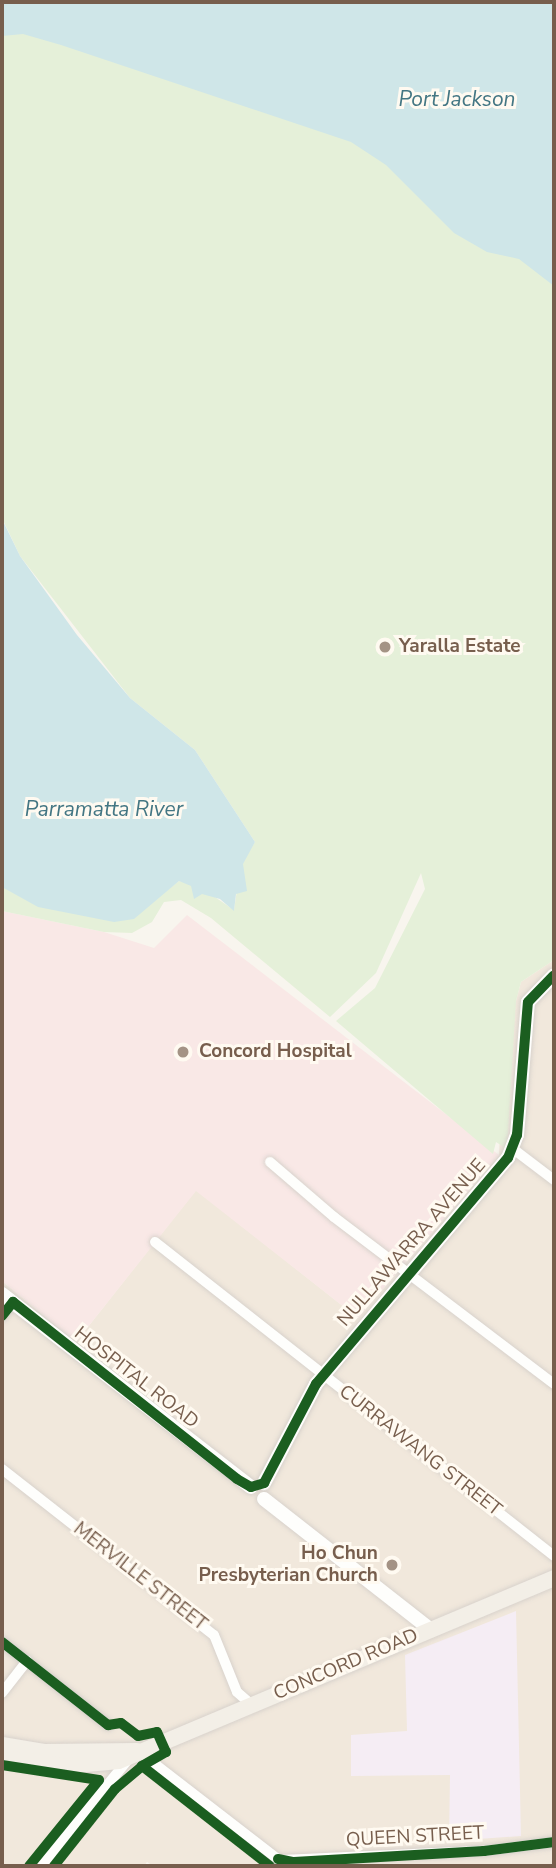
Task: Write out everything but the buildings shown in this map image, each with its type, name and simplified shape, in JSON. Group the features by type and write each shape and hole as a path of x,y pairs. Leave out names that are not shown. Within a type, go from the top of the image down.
{"main road":[{"name":"NULLAWARRA AVENUE","path":"257,1485 304,1401 410,1272 498,1171 512,1147 517,1135 528,1002 554,975"},
{"name":"HOSPITAL ROAD","path":"7,1298 257,1485"},
{"path":"257,1485 268,1491 264,1499 431,1630"},
{"name":"CONCORD ROAD","path":"2,1758 90,1766 119,1761 137,1751 554,1578"},
{"name":"CONCORD ROAD","path":"2,1745 45,1752 137,1751"}],"street":[{"path":"512,1147 554,1180"},
{"path":"271,1162 554,1384"},
{"name":"CURRAWANG STREET","path":"155,1242 554,1556"},
{"path":"2,1316 7,1298"},
{"name":"MERVILLE STREET","path":"2,1469 214,1634 237,1692 252,1704"},
{"path":"2,1642 108,1725"},
{"path":"2,1693 27,1661"},
{"path":"41,1866 137,1751 288,1866"},
{"path":"90,1766 102,1777 103,1789"},
{"name":"QUEEN STREET","path":"278,1859 294,1862 470,1852 554,1842"}],"shaded area":[{"name":"Concord Hospital","path":"2,911 104,932 154,948 187,915 499,1155 358,1318 196,1191 76,1342 2,1281"},
{"path":"554,960 554,1866 153,1866 147,1862 144,1866 2,1866 2,1281 76,1342 196,1190 358,1318 499,1155 504,1046 521,982"},
{"path":"516,1611 521,1836 449,1841 450,1775 351,1776 351,1735 407,1731 405,1655"}],"green space":[{"name":"Yaralla Estate","path":"2,7 332,117 554,264 554,960 521,982 516,1001 507,1149 496,1142 493,1154 336,1021 375,988 425,889 421,873 376,973 330,1017 211,918 181,900 164,902 152,922 132,933 104,932 2,911 2,872 152,902 179,881 197,885 234,910 241,863 255,842 195,750 130,698 20,556 2,518"}],"water":[{"name":"Port Jackson","path":"2,2 554,2 554,286 519,259 487,252 454,233 386,165 351,142 61,45 23,34 2,36"},
{"name":"Parramatta River","path":"2,519 20,556 77,635 130,698 195,750 255,842 243,864 247,891 236,894 234,911 220,899 202,894 194,899 191,886 179,881 134,919 114,922 38,907 2,887"}],"cycle path":[{"path":"2,1316 13,1302 237,1479 251,1487 264,1483 316,1384 508,1158 517,1135 528,1002 554,975"},
{"path":"2,1642 108,1725 121,1723 138,1736 157,1732 166,1752 142,1766"},
{"path":"2,1765 99,1780 29,1866"},
{"path":"54,1866 115,1789 142,1766 270,1866"},
{"path":"278,1859 294,1862 484,1851 554,1842"}],"place":[{"name":"Yaralla Estate","path":"385,647"},
{"name":"Concord Hospital","path":"183,1052"},
{"name":"Ho Chun Presbyterian Church","path":"392,1565"}]}
